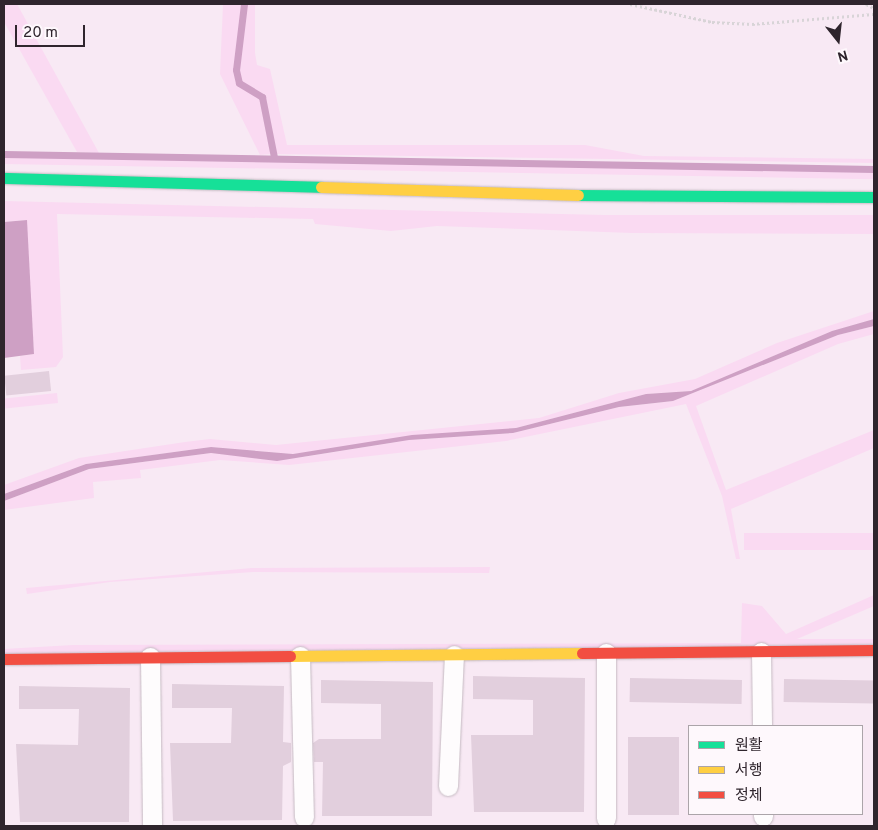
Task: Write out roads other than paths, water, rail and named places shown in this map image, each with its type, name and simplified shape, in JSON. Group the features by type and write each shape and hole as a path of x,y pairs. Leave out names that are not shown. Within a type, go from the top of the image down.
{"street":[{"path":"4,178 584,195 874,197"},
{"path":"4,659 874,650"},
{"path":"761,652 762,725"},
{"path":"606,654 606,818"},
{"path":"448,786 454,655"},
{"path":"300,656 304,817"},
{"path":"150,657 152,825"}],"waterway":[{"path":"244,4 236,70 239,83 262,97 274,157"},
{"path":"4,154 874,169"}]}
